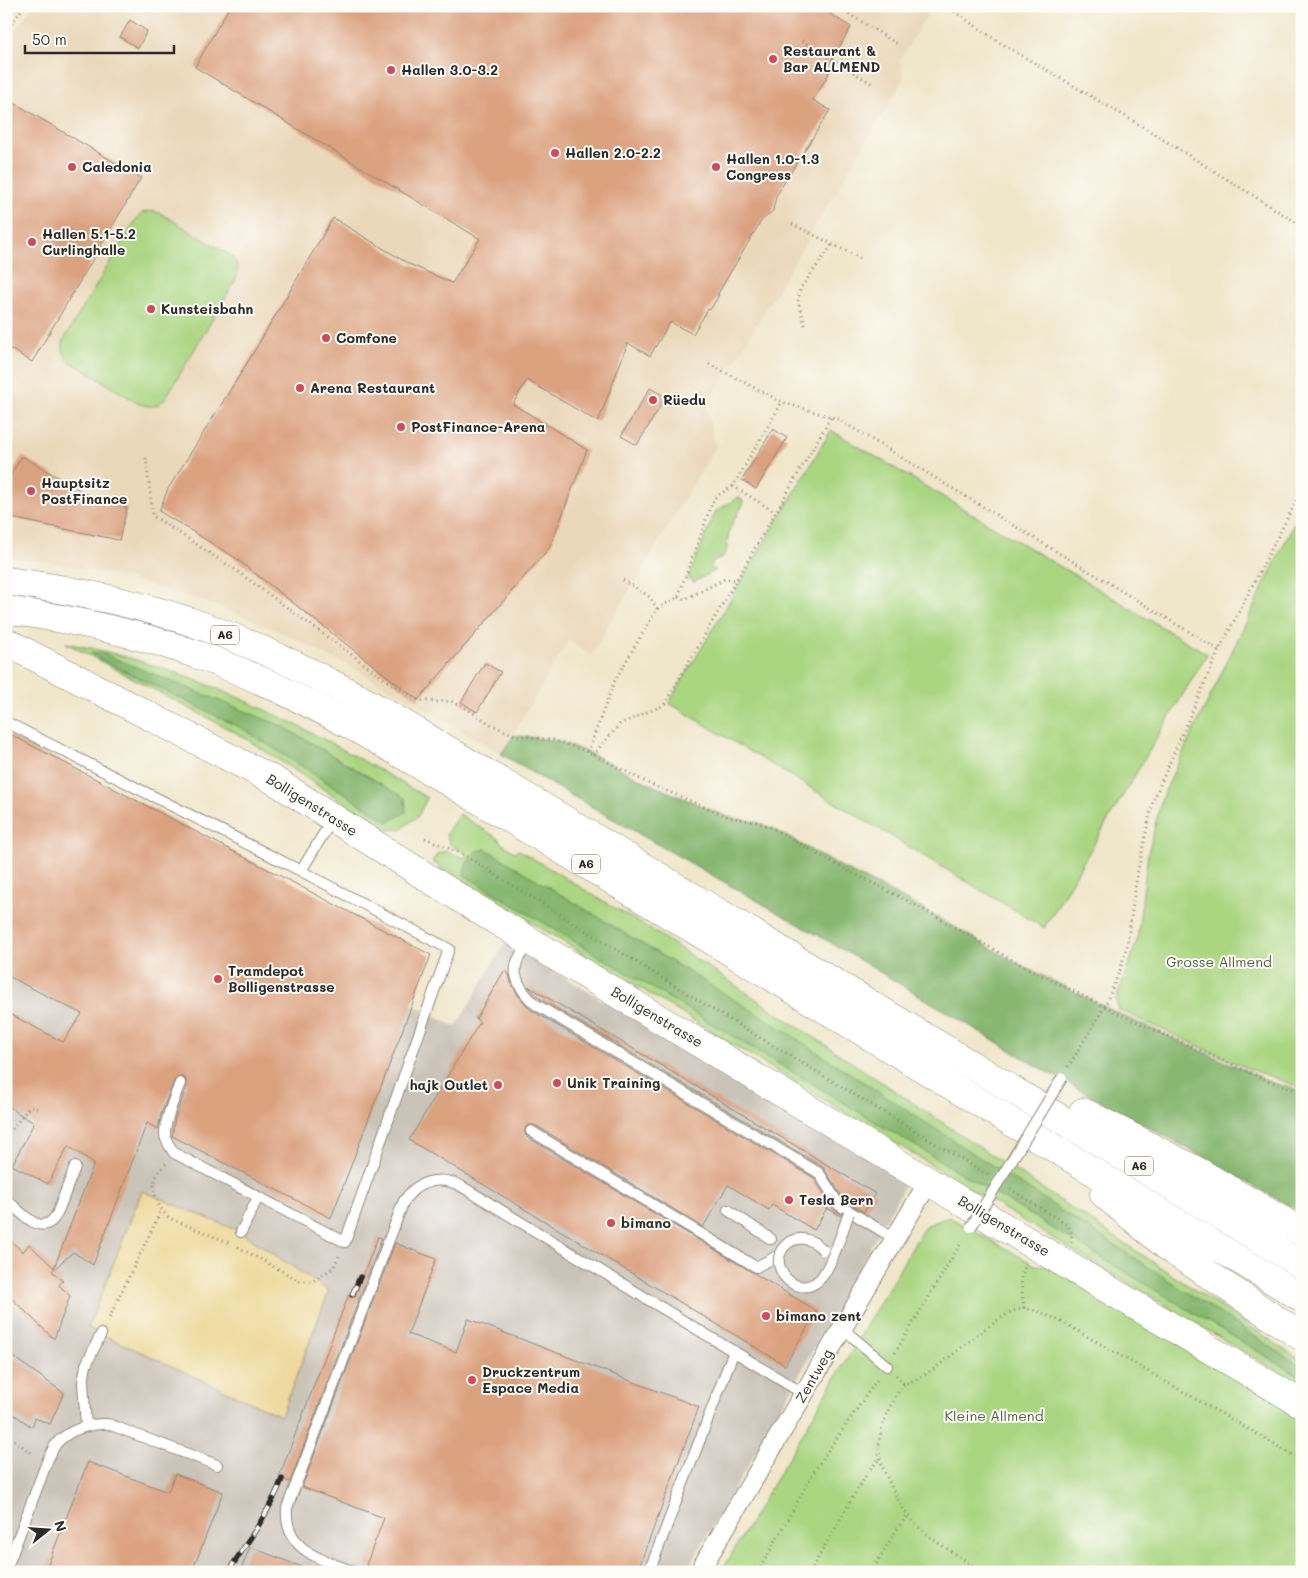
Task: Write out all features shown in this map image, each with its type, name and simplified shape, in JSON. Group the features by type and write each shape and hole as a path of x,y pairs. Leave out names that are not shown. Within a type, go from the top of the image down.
{"main road":[{"name":"A6","path":"6,581 49,586 156,611 208,628 259,648 320,677 427,737 1302,1265"},
{"name":"A6","path":"6,610 99,626 150,640 241,672 305,702 420,764 1302,1298"},
{"name":"Bolligenstrasse","path":"6,642 258,772 530,940 1062,1262 1302,1404"},
{"path":"976,1067 1083,1112 1201,1173 1302,1232"},
{"path":"1035,1137 1168,1248 1302,1337"}],"street":[{"name":"Zentweg","path":"699,1572 929,1181"}],"lane":[{"path":"6,722 301,871 449,949 344,1242 174,1153 168,1145 165,1136 180,1084"},
{"path":"301,871 333,817"},
{"path":"530,940 516,964 516,975 522,990 535,1004 819,1173 839,1205 849,1213 895,1239"},
{"path":"971,1227 1062,1078"},
{"path":"531,1131 756,1267 779,1255"},
{"path":"6,1199 33,1223 47,1225 53,1221 57,1214 75,1167"},
{"path":"354,1572 313,1556 302,1548 293,1538 289,1529 287,1508 403,1203 419,1185 440,1180 450,1181 460,1186 804,1394"},
{"path":"241,1232 258,1197"},
{"path":"728,1210 764,1233 770,1239"},
{"path":"823,1250 812,1240 805,1238 789,1243 783,1248 780,1254 780,1265 787,1281 799,1286 806,1286 813,1284 824,1275 849,1213"},
{"path":"842,1328 886,1366"},
{"path":"86,1426 82,1383 86,1365 101,1334"},
{"path":"650,1572 734,1351"},
{"path":"6,1570 46,1464 56,1445 64,1437 86,1426 108,1424 217,1465"}],"path":[{"path":"6,32 24,6"},
{"path":"836,6 899,45"},
{"path":"946,6 999,42 1145,128 1302,226"},
{"path":"802,42 874,85"},
{"path":"792,224 862,259"},
{"path":"805,325 798,302 800,289 832,245"},
{"path":"709,364 782,402 831,416 1219,650"},
{"path":"588,752 614,682 658,609 678,597 714,498 732,486 782,402"},
{"path":"593,755 620,724 664,704 831,416"},
{"path":"146,458 153,516 237,571 393,685 418,700 450,702 467,709 492,725 514,735 553,740 588,752 650,784 728,817 756,822 772,828 839,866 910,902 1020,965 1187,1046 1272,1082 1302,1092"},
{"path":"732,486 775,512"},
{"path":"1062,1078 1105,1006 1128,946 1138,875 1154,801 1219,650 1302,490"},
{"path":"678,597 685,599 725,579 736,580"},
{"path":"624,580 650,597 658,609"},
{"path":"425,838 464,855 696,999 995,1180"},
{"path":"6,1137 29,1107 37,1108"},
{"path":"1003,1185 1071,1228 1072,1238 1062,1262"},
{"path":"101,1334 161,1211"},
{"path":"758,1572 818,1465 886,1366 971,1227"},
{"path":"1024,1308 1021,1280 1034,1245"},
{"path":"981,1572 929,1536 908,1515 897,1498 880,1458 881,1438 887,1414 904,1384 925,1376 986,1328 1012,1311 1024,1308 1040,1312 1064,1323 1302,1460"},
{"path":"886,1366 904,1384"},
{"path":"6,1434 46,1464"},
{"path":"810,1572 858,1488 870,1469 880,1458"},
{"path":"871,1572 897,1529 908,1515"}],"shaded area":[{"path":"32,6 932,6 900,60 904,78 706,409 716,446 591,655 568,641 501,754 387,686 286,634 237,614 198,599 121,577 50,562 6,557 6,44"},
{"path":"6,807 290,943 456,1027 505,943 908,1179 772,1424 686,1572 6,1572"}],"green space":[{"name":"Kunsteisbahn","path":"152,211 160,213 230,255 235,261 238,270 235,281 165,399 157,405 150,406 140,404 68,360 63,352 63,346 64,339 135,221 142,213"},
{"path":"831,430 1207,654 1044,928 669,703"},
{"path":"739,497 744,503 730,528 727,548 723,556 713,561 710,568 716,570 694,582 688,578 716,511"},
{"name":"Grosse Allmend","path":"1302,507 1302,1088 1247,1068 1119,1010 1116,1000 1137,941 1148,854 1162,798"},
{"path":"66,643 162,668 253,704 342,749 427,798 418,816 401,829 386,830 242,736"},
{"path":"99,652 284,727 405,798 406,812 389,822 245,730 91,653"},
{"path":"514,735 553,740 566,744 588,752 650,784 728,817 756,822 772,828 839,866 910,902 1021,965 1128,1018 1271,1082 1302,1092 1302,1213 1042,1069 828,941 501,754"},
{"path":"459,814 499,839 500,842 514,852 519,850 658,934 1302,1361 1302,1386 1075,1252 432,862 438,853 446,851 464,858 467,854 450,844 446,834"},
{"path":"486,849 771,1022 1302,1367 1302,1378 464,875 466,864 476,851"},
{"name":"Kleine Allmend","path":"949,1217 1035,1265 1048,1266 1302,1414 1302,1572 721,1572 925,1226"}],"sand":[{"path":"142,1191 241,1232 329,1291 281,1416 88,1328"}],"building":[{"path":"230,6 817,6 851,27 826,70 829,73 813,100 830,110 776,196 773,211 761,221 710,310 708,309 693,334 670,322 650,356 628,343 598,422 527,380 513,404 587,450 550,547 418,700 234,557 159,511 168,489 246,365 333,218 409,264 452,283 480,239 195,67"},
{"path":"130,20 147,31 138,48 120,37"},
{"path":"6,98 141,178 32,362 6,346"},
{"path":"650,388 666,397 637,445 621,436"},
{"path":"773,429 787,438 756,489 742,480"},
{"name":"Hauptsitz PostFinance","path":"22,456 106,506 110,498 127,508 119,540 6,517 6,483"},
{"path":"485,663 501,672 477,712 461,702"},
{"name":"Tramdepot Bolligenstrasse","path":"6,732 431,955 331,1218 172,1136 175,1118 187,1085 185,1078 178,1076 174,1081 161,1114 158,1129 147,1123 93,1265 73,1252 52,1271 63,1281 59,1285 70,1296 54,1339 6,1293 6,1237 23,1252 29,1244 54,1268 94,1163 68,1146 48,1184 12,1165 34,1123 6,1105 6,1012 63,1042 82,1014 6,975"},
{"path":"504,971 509,974 511,983 518,995 531,1010 814,1178 833,1209 841,1214 841,1216 827,1208 814,1230 772,1205 769,1210 728,1185 703,1227 535,1125 528,1125 525,1128 527,1137 817,1311 785,1365 409,1140 480,1022 476,1019"},
{"path":"528,986 876,1194 864,1212 844,1200 823,1167 539,998"},
{"path":"378,1237 382,1238 290,1482 279,1477 349,1294 355,1296"},
{"name":"Druckzentrum Espace Media","path":"395,1243 436,1259 408,1334 456,1352 468,1319 699,1407 637,1572 385,1572 366,1565 384,1518 302,1487"},
{"path":"6,1352 64,1393 50,1424 35,1418 32,1427 6,1409"},
{"path":"88,1462 168,1492 175,1474 223,1492 192,1572 45,1572"},
{"path":"250,1547 310,1570 310,1572 240,1572"}],"railway":[{"path":"352,1295 360,1277"},
{"path":"228,1572 264,1515 282,1479"}],"place":[{"name":"Restaurant & Bar ALLMEND","path":"773,59"},
{"name":"Hallen 3.0-3.2","path":"391,70"},
{"name":"Hallen 2.0-2.2","path":"555,153"},
{"name":"Caledonia","path":"72,167"},
{"name":"Hallen 1.0-1.3 Congress","path":"716,167"},
{"name":"Hallen 5.1-5.2 Curlinghalle","path":"32,242"},
{"name":"Kunsteisbahn","path":"151,309"},
{"name":"Comfone","path":"326,338"},
{"name":"Arena Restaurant","path":"300,388"},
{"name":"Rüedu","path":"653,400"},
{"name":"PostFinance-Arena","path":"401,427"},
{"name":"Hauptsitz PostFinance","path":"31,491"},
{"name":"Tramdepot Bolligenstrasse","path":"218,979"},
{"name":"Unik Training","path":"557,1083"},
{"name":"hajk Outlet","path":"498,1085"},
{"name":"Tesla Bern","path":"789,1200"},
{"name":"bimano","path":"611,1223"},
{"name":"bimano zent","path":"766,1316"},
{"name":"Druckzentrum Espace Media","path":"472,1380"}]}
